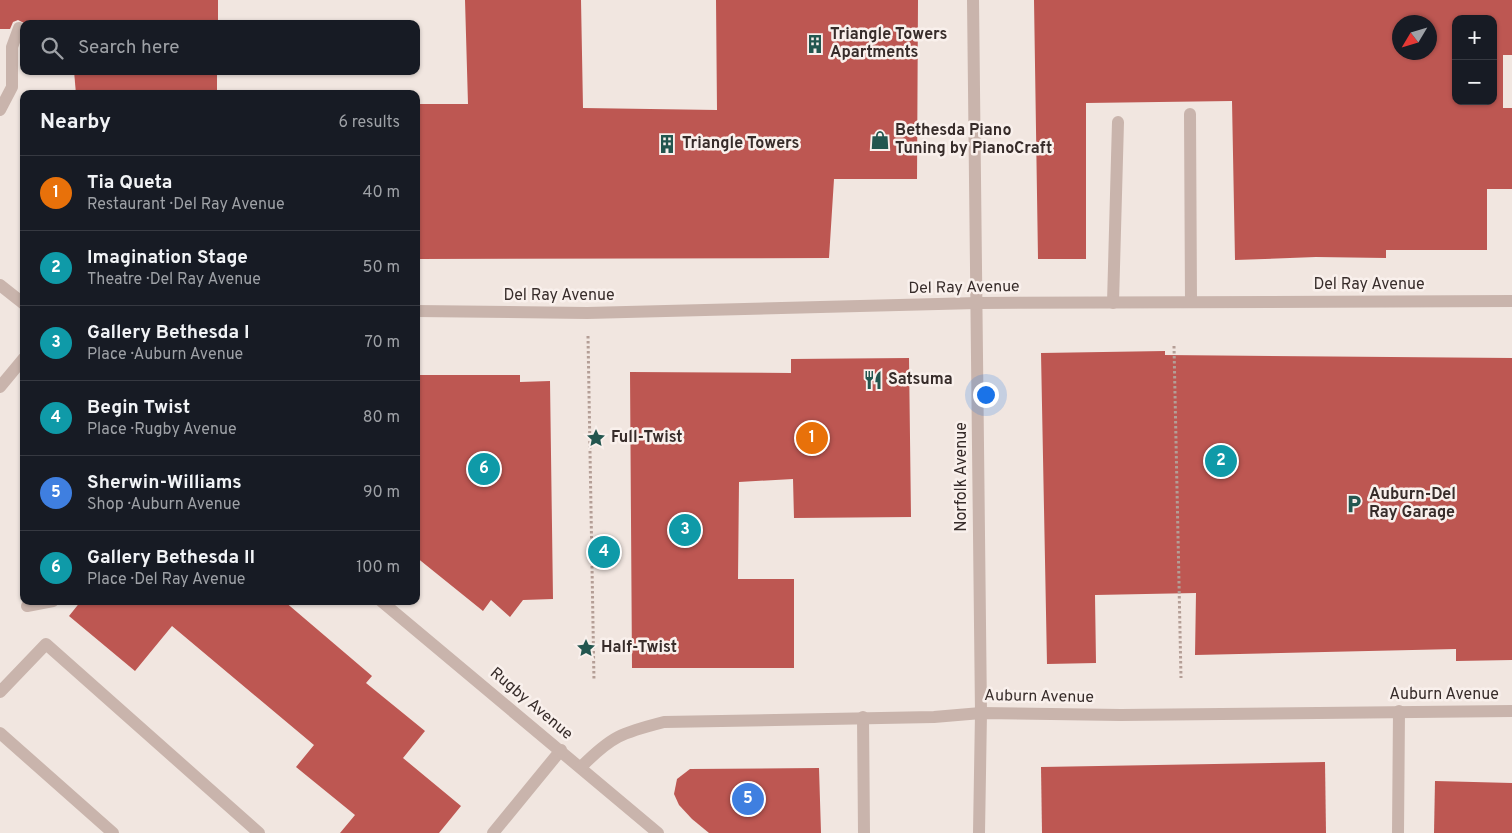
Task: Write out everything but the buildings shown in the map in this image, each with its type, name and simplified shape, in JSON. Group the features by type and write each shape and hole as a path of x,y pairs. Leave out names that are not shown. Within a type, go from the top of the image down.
{"street":[{"name":"Norfolk Avenue","path":"973,0 981,712 979,833"},
{"path":"0,110 12,87 12,47 19,28"},
{"path":"1190,114 1191,302"},
{"path":"1113,303 1118,122"},
{"path":"0,285 20,301"},
{"name":"Del Ray Avenue","path":"420,312 587,313 977,303 1512,301"},
{"path":"0,388 20,363"},
{"path":"27,606 32,605"},
{"name":"Rugby Avenue","path":"386,605 658,833"},
{"path":"0,692 46,644 259,833"},
{"path":"1398,833 1399,711"},
{"name":"Auburn Avenue","path":"581,768 605,743 626,732 664,722 934,717 981,712 1121,715 1512,711"},
{"path":"863,717 864,833"},
{"path":"0,734 113,833"},
{"path":"492,833 561,750"}],"path":[{"path":"587,313 594,681"},
{"path":"1174,346 1181,678"}],"place":[{"name":"Triangle Towers Apartments","path":"815,44"},
{"name":"Bethesda Piano Tuning by PianoCraft","path":"880,140"},
{"name":"Triangle Towers","path":"667,144"},
{"name":"Satsuma","path":"873,380"},
{"name":"Full-Twist","path":"596,438"},
{"name":"Tia Queta","path":"812,438"},
{"name":"Imagination Stage","path":"1221,461"},
{"name":"Gallery Bethesda II","path":"484,469"},
{"name":"Auburn-Del Ray Garage","path":"1354,504"},
{"name":"Gallery Bethesda I","path":"685,530"},
{"name":"Begin Twist","path":"604,552"},
{"name":"Half-Twist","path":"586,648"},
{"name":"Sherwin-Williams","path":"748,799"}]}
